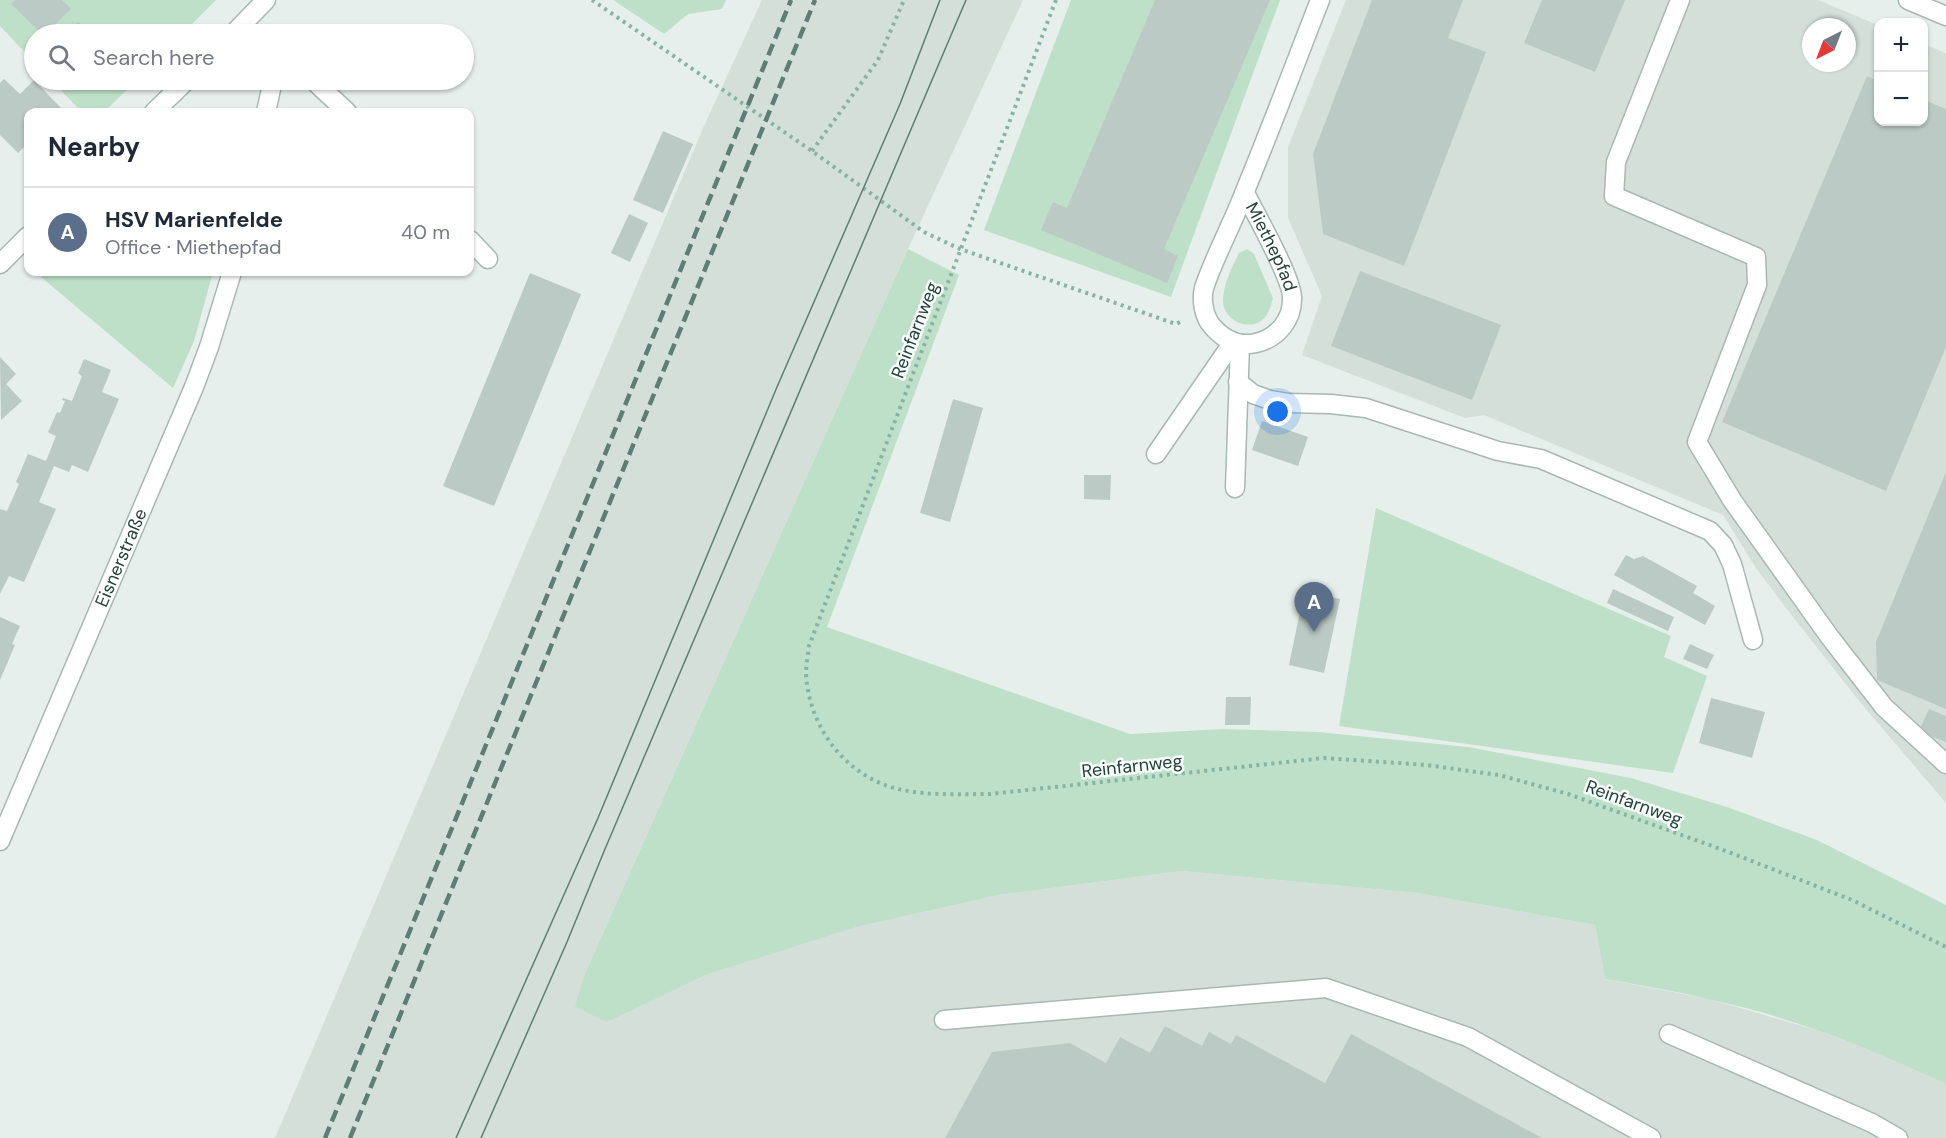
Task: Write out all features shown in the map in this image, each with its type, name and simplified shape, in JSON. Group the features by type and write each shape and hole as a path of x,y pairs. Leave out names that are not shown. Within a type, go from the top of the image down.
{"street":[{"path":"255,24 266,0"},
{"name":"Miethepfad","path":"1245,193 1286,277 1292,295 1291,310 1286,323 1276,334 1262,342 1236,343 1222,336 1210,324 1203,308 1204,290 1245,193 1320,0"},
{"path":"1680,0 1616,162 1614,196 1756,257 1757,285 1696,442 1732,500 1877,698 1946,764"},
{"path":"1908,0 1946,16"},
{"path":"157,108 176,90"},
{"path":"267,108 271,90"},
{"path":"324,90 343,108"},
{"path":"0,264 24,240"},
{"path":"474,244 488,259"},
{"name":"Eisnerstraße","path":"0,841 194,387 231,276"},
{"path":"1235,488 1238,382 1236,343"},
{"path":"1156,454 1236,343"},
{"path":"1238,382 1253,393 1270,400 1366,408 1498,451 1540,459 1710,531 1723,545 1732,564 1753,640"},
{"path":"944,1020 1326,988 1468,1037 1651,1138"},
{"path":"1669,1034 1869,1131 1898,1138"}],"path":[{"path":"592,0 924,232 960,249 1176,324"},
{"path":"812,152 878,60 904,0"},
{"name":"Reinfarnweg","path":"1056,0 809,646 806,674 813,710 829,743 847,763 874,781 899,790 947,794 990,794 1324,758 1426,765 1499,775 1568,794 1726,851 1852,900 1946,947"}],"shaded area":[{"path":"762,0 1023,0 908,249 583,978 576,1007 607,1021 706,975 857,927 999,895 1182,871 1417,893 1595,925 1605,979 1710,999 1816,1030 1888,1056 1946,1084 1946,1138 275,1138 704,126"},
{"path":"1346,0 1818,0 1874,23 1874,126 1928,126 1928,46 1946,53 1946,803 1859,701 1786,608 1756,568 1723,515 1484,415 1465,418 1302,355 1322,296 1288,218 1288,147"}],"green space":[{"path":"0,0 216,0 192,24 24,24 24,51 0,26"},
{"path":"613,0 726,0 722,9 688,14 664,34"},
{"path":"1071,0 1280,0 1171,297 984,230"},
{"path":"61,90 127,90 108,108 78,108"},
{"path":"908,249 959,275 827,627 1130,734 1223,729 1318,732 1468,747 1631,778 1727,807 1817,840 1946,905 1946,1084 1859,1046 1800,1024 1740,1006 1605,979 1595,925 1417,893 1182,871 999,895 857,927 706,975 607,1022 575,1007 583,978"},
{"path":"1247,249 1254,254 1273,298 1266,316 1261,321 1247,325 1229,316 1223,303 1224,290 1239,253"},
{"path":"212,276 194,341 173,388 41,277"},
{"path":"1376,508 1671,636 1664,657 1707,676 1673,773 1339,726"}],"building":[{"path":"15,0 62,0 71,9 55,24 32,24 11,4"},
{"path":"1155,0 1270,0 1164,249 1178,256 1167,283 1041,230 1053,202 1067,208"},
{"path":"1372,0 1463,0 1448,38 1486,52 1404,266 1323,234 1313,154"},
{"path":"1542,0 1625,0 1595,72 1524,43"},
{"path":"1867,76 1874,79 1874,126 1928,126 1928,102 1946,109 1946,347 1886,491 1722,422"},
{"path":"4,79 20,94 24,90 44,90 61,108 24,108 24,147 18,153 0,135 0,83"},
{"path":"663,131 693,144 663,213 633,200"},
{"path":"629,214 648,223 630,262 611,253"},
{"path":"1360,271 1501,325 1472,400 1331,346"},
{"path":"530,273 581,294 494,506 443,486"},
{"path":"0,357 16,374 6,384 22,401 1,420"},
{"path":"84,359 111,370 102,392 119,399 88,472 72,465 69,472 54,466 39,502 56,509 24,582 9,576 0,594 0,509 7,511 19,484 16,482 28,454 46,461 56,436 48,432 57,412 60,413 65,401 62,400 63,398 72,401 82,376 78,373"},
{"path":"953,399 983,408 950,522 920,513"},
{"path":"1262,421 1308,437 1298,466 1252,450"},
{"path":"1946,472 1946,709 1877,680 1876,642"},
{"path":"1084,475 1111,475 1110,500 1084,499"},
{"path":"1626,555 1634,559 1643,556 1697,586 1693,593 1715,606 1705,625 1614,575"},
{"path":"1613,589 1674,617 1668,631 1607,603"},
{"path":"1304,592 1340,599 1324,673 1289,665"},
{"path":"0,617 20,626 12,644 15,645 0,680"},
{"path":"1690,644 1714,655 1707,669 1683,659"},
{"path":"1226,697 1251,697 1250,725 1225,725"},
{"path":"1711,698 1765,712 1752,758 1699,743"},
{"path":"1929,709 1946,716 1946,742 1919,731"},
{"path":"1165,1026 1202,1046 1209,1032 1231,1044 1236,1035 1325,1083 1351,1034 1542,1138 945,1138 992,1052 1070,1043 1106,1063 1120,1037 1150,1053"}],"tram line":[{"path":"456,1138 598,818 777,387 900,104 940,0"},
{"path":"481,1138 567,942 966,0"}],"railway":[{"path":"325,1138 791,0"},
{"path":"350,1138 815,0"}],"place":[{"name":"HSV Marienfelde","path":"1314,632"}]}
